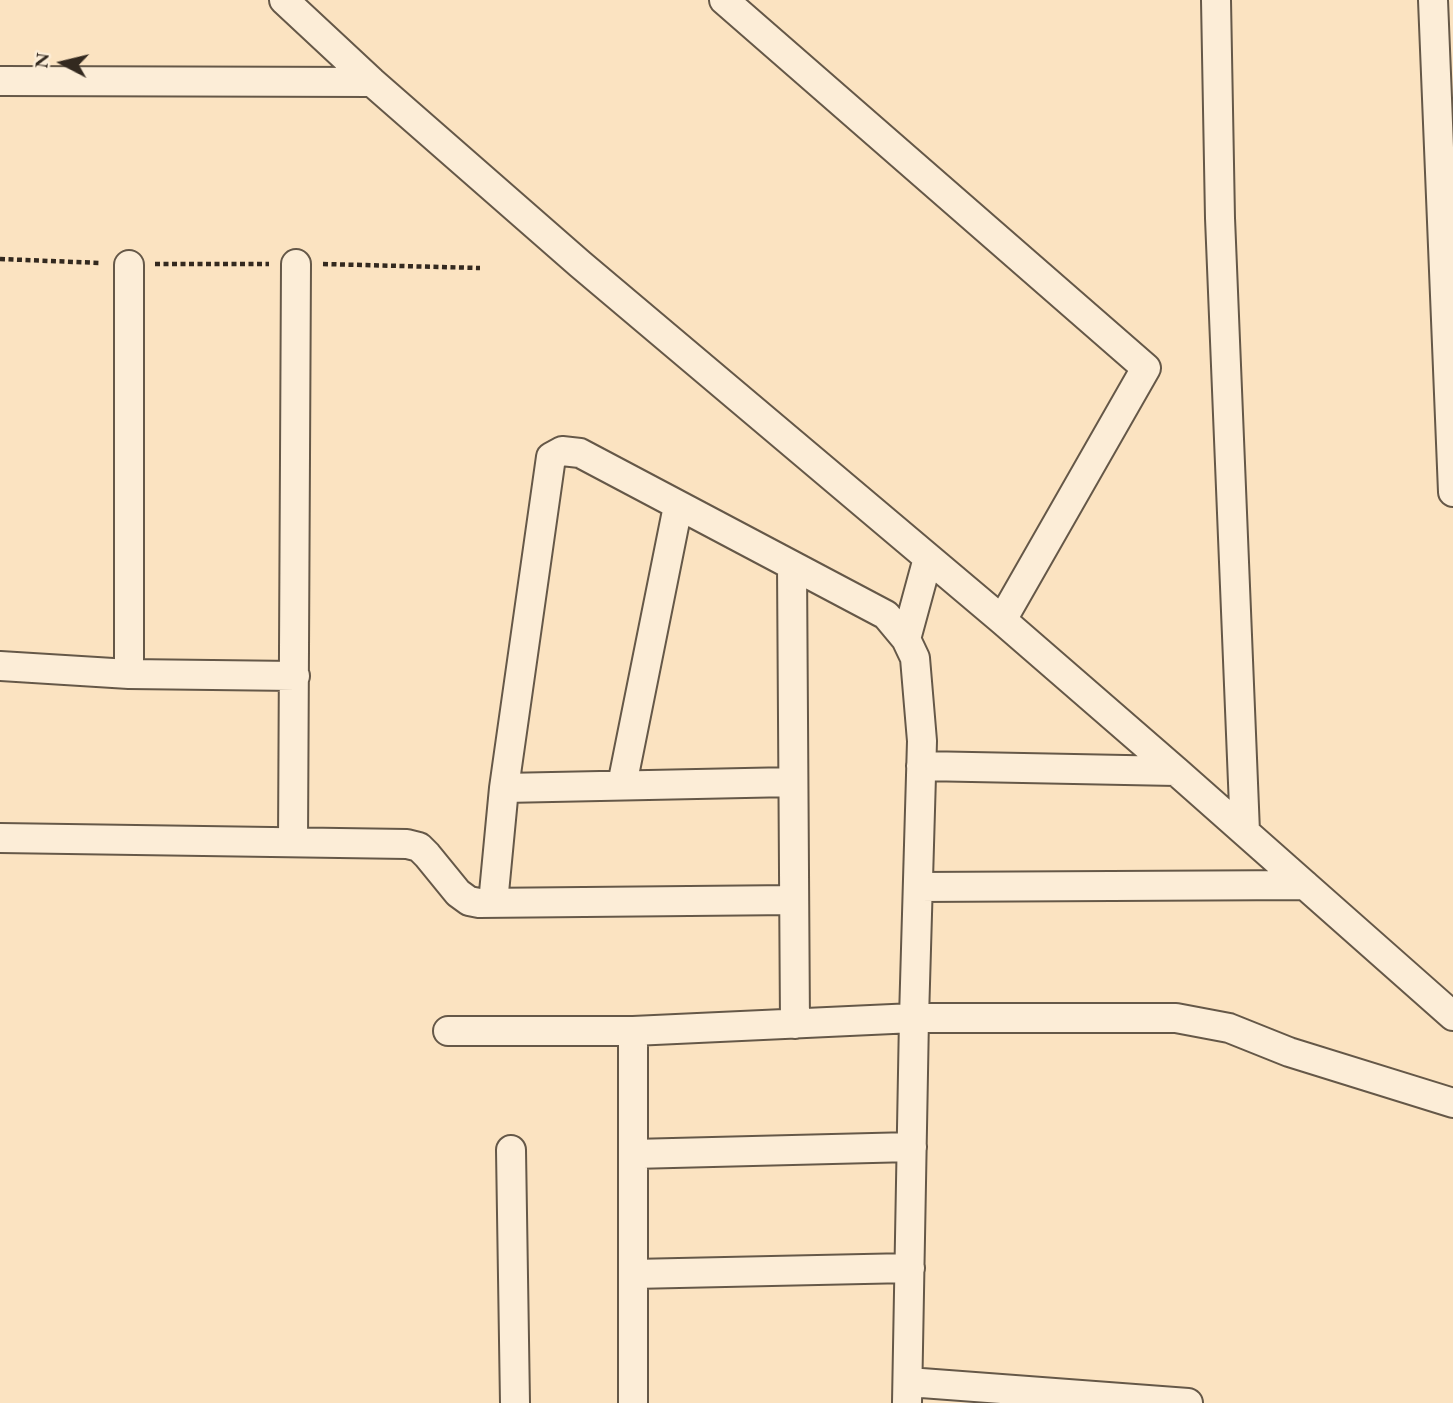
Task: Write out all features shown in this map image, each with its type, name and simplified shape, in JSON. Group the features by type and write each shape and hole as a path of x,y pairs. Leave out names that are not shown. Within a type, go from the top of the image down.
{"street":[{"path":"284,0 372,82 580,264 1002,620 1453,1016"},
{"path":"724,0 1146,368 1002,620"},
{"path":"1216,0 1220,218 1245,832"},
{"path":"1433,0 1453,492"},
{"path":"0,81 372,82"},
{"path":"293,842 296,264"},
{"path":"129,265 129,674"},
{"path":"493,903 504,788 551,457 562,452 580,453 886,615 906,639 915,658 922,741 907,1393 1188,1403"},
{"path":"622,785 678,506"},
{"path":"906,639 928,558"},
{"path":"792,566 795,1024"},
{"path":"0,666 129,674 295,676"},
{"path":"921,766 1176,771"},
{"path":"504,788 793,782"},
{"path":"0,838 407,844 419,847 458,893 469,901 479,903 794,900"},
{"path":"918,887 1305,884"},
{"path":"448,1031 633,1031 914,1018 1176,1018 1228,1028 1289,1052 1453,1103"},
{"path":"633,1031 634,1403"},
{"path":"633,1154 912,1147"},
{"path":"511,1150 516,1403"},
{"path":"633,1274 910,1268"}],"path":[{"path":"0,259 129,265 296,264 480,268"}]}
